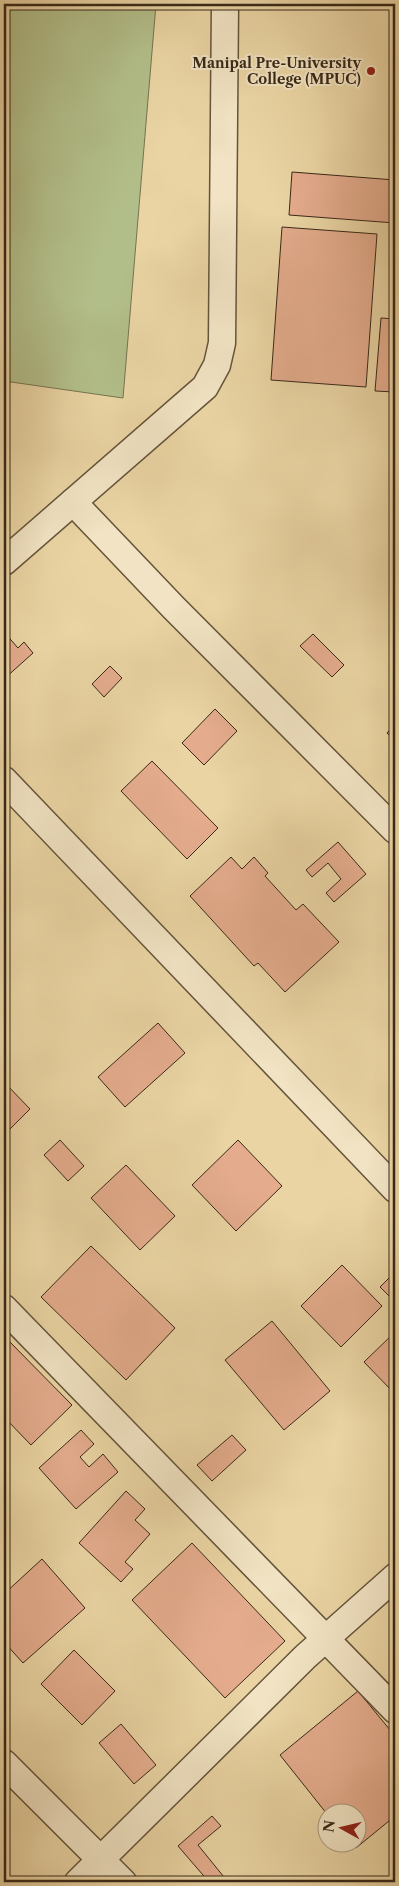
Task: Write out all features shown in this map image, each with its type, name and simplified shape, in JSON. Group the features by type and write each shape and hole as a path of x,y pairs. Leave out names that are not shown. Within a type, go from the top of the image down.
{"street":[{"path":"4,562 205,387 217,365 222,343 225,4"},
{"path":"73,502 174,608 395,830"},
{"path":"4,780 395,1190"},
{"path":"4,1308 395,1710"},
{"path":"78,1882 325,1640 395,1577"},
{"path":"4,1763 124,1882"}],"green space":[{"path":"4,4 156,4 123,398 4,381"}],"building":[{"path":"292,172 395,180 395,223 289,215"},
{"path":"282,227 377,234 366,387 271,380"},
{"path":"381,318 395,319 395,392 375,391"},
{"path":"4,632 18,648 24,642 33,653 4,679"},
{"path":"313,634 344,665 332,677 300,646"},
{"path":"110,666 122,678 104,697 92,684"},
{"path":"215,709 237,731 204,765 182,743"},
{"path":"395,724 395,741 387,733"},
{"path":"152,761 218,828 187,859 121,791"},
{"path":"338,842 366,874 334,902 326,893 341,879 328,863 312,877 306,870"},
{"path":"231,857 242,869 254,857 268,873 265,876 296,910 303,904 339,942 285,992 258,963 254,966 190,896"},
{"path":"158,1023 185,1053 125,1107 98,1077"},
{"path":"4,1082 30,1109 4,1135"},
{"path":"60,1140 84,1166 68,1181 44,1155"},
{"path":"238,1140 282,1186 236,1231 192,1185"},
{"path":"126,1165 175,1216 140,1250 91,1198"},
{"path":"91,1246 175,1328 126,1380 41,1297"},
{"path":"342,1265 382,1306 341,1347 301,1306"},
{"path":"395,1272 395,1294 391,1298 380,1287"},
{"path":"272,1321 330,1391 284,1430 225,1360"},
{"path":"395,1332 395,1392 394,1393 364,1362"},
{"path":"4,1336 72,1405 31,1445 4,1417"},
{"path":"81,1430 94,1444 80,1457 89,1467 103,1454 118,1472 76,1509 39,1468"},
{"path":"232,1435 246,1450 212,1481 197,1465"},
{"path":"126,1491 145,1509 135,1520 150,1534 125,1562 133,1569 121,1582 79,1543"},
{"path":"192,1543 285,1641 225,1698 132,1600"},
{"path":"42,1559 85,1608 23,1663 4,1642 4,1594"},
{"path":"74,1650 115,1691 82,1725 41,1684"},
{"path":"358,1691 395,1736 395,1816 366,1840 366,1804 319,1804 280,1755"},
{"path":"121,1724 156,1765 134,1784 99,1743"},
{"path":"212,1816 221,1826 198,1845 228,1882 209,1882 178,1846"}],"place":[{"name":"Manipal Pre-University College (MPUC)","path":"371,71"}]}
